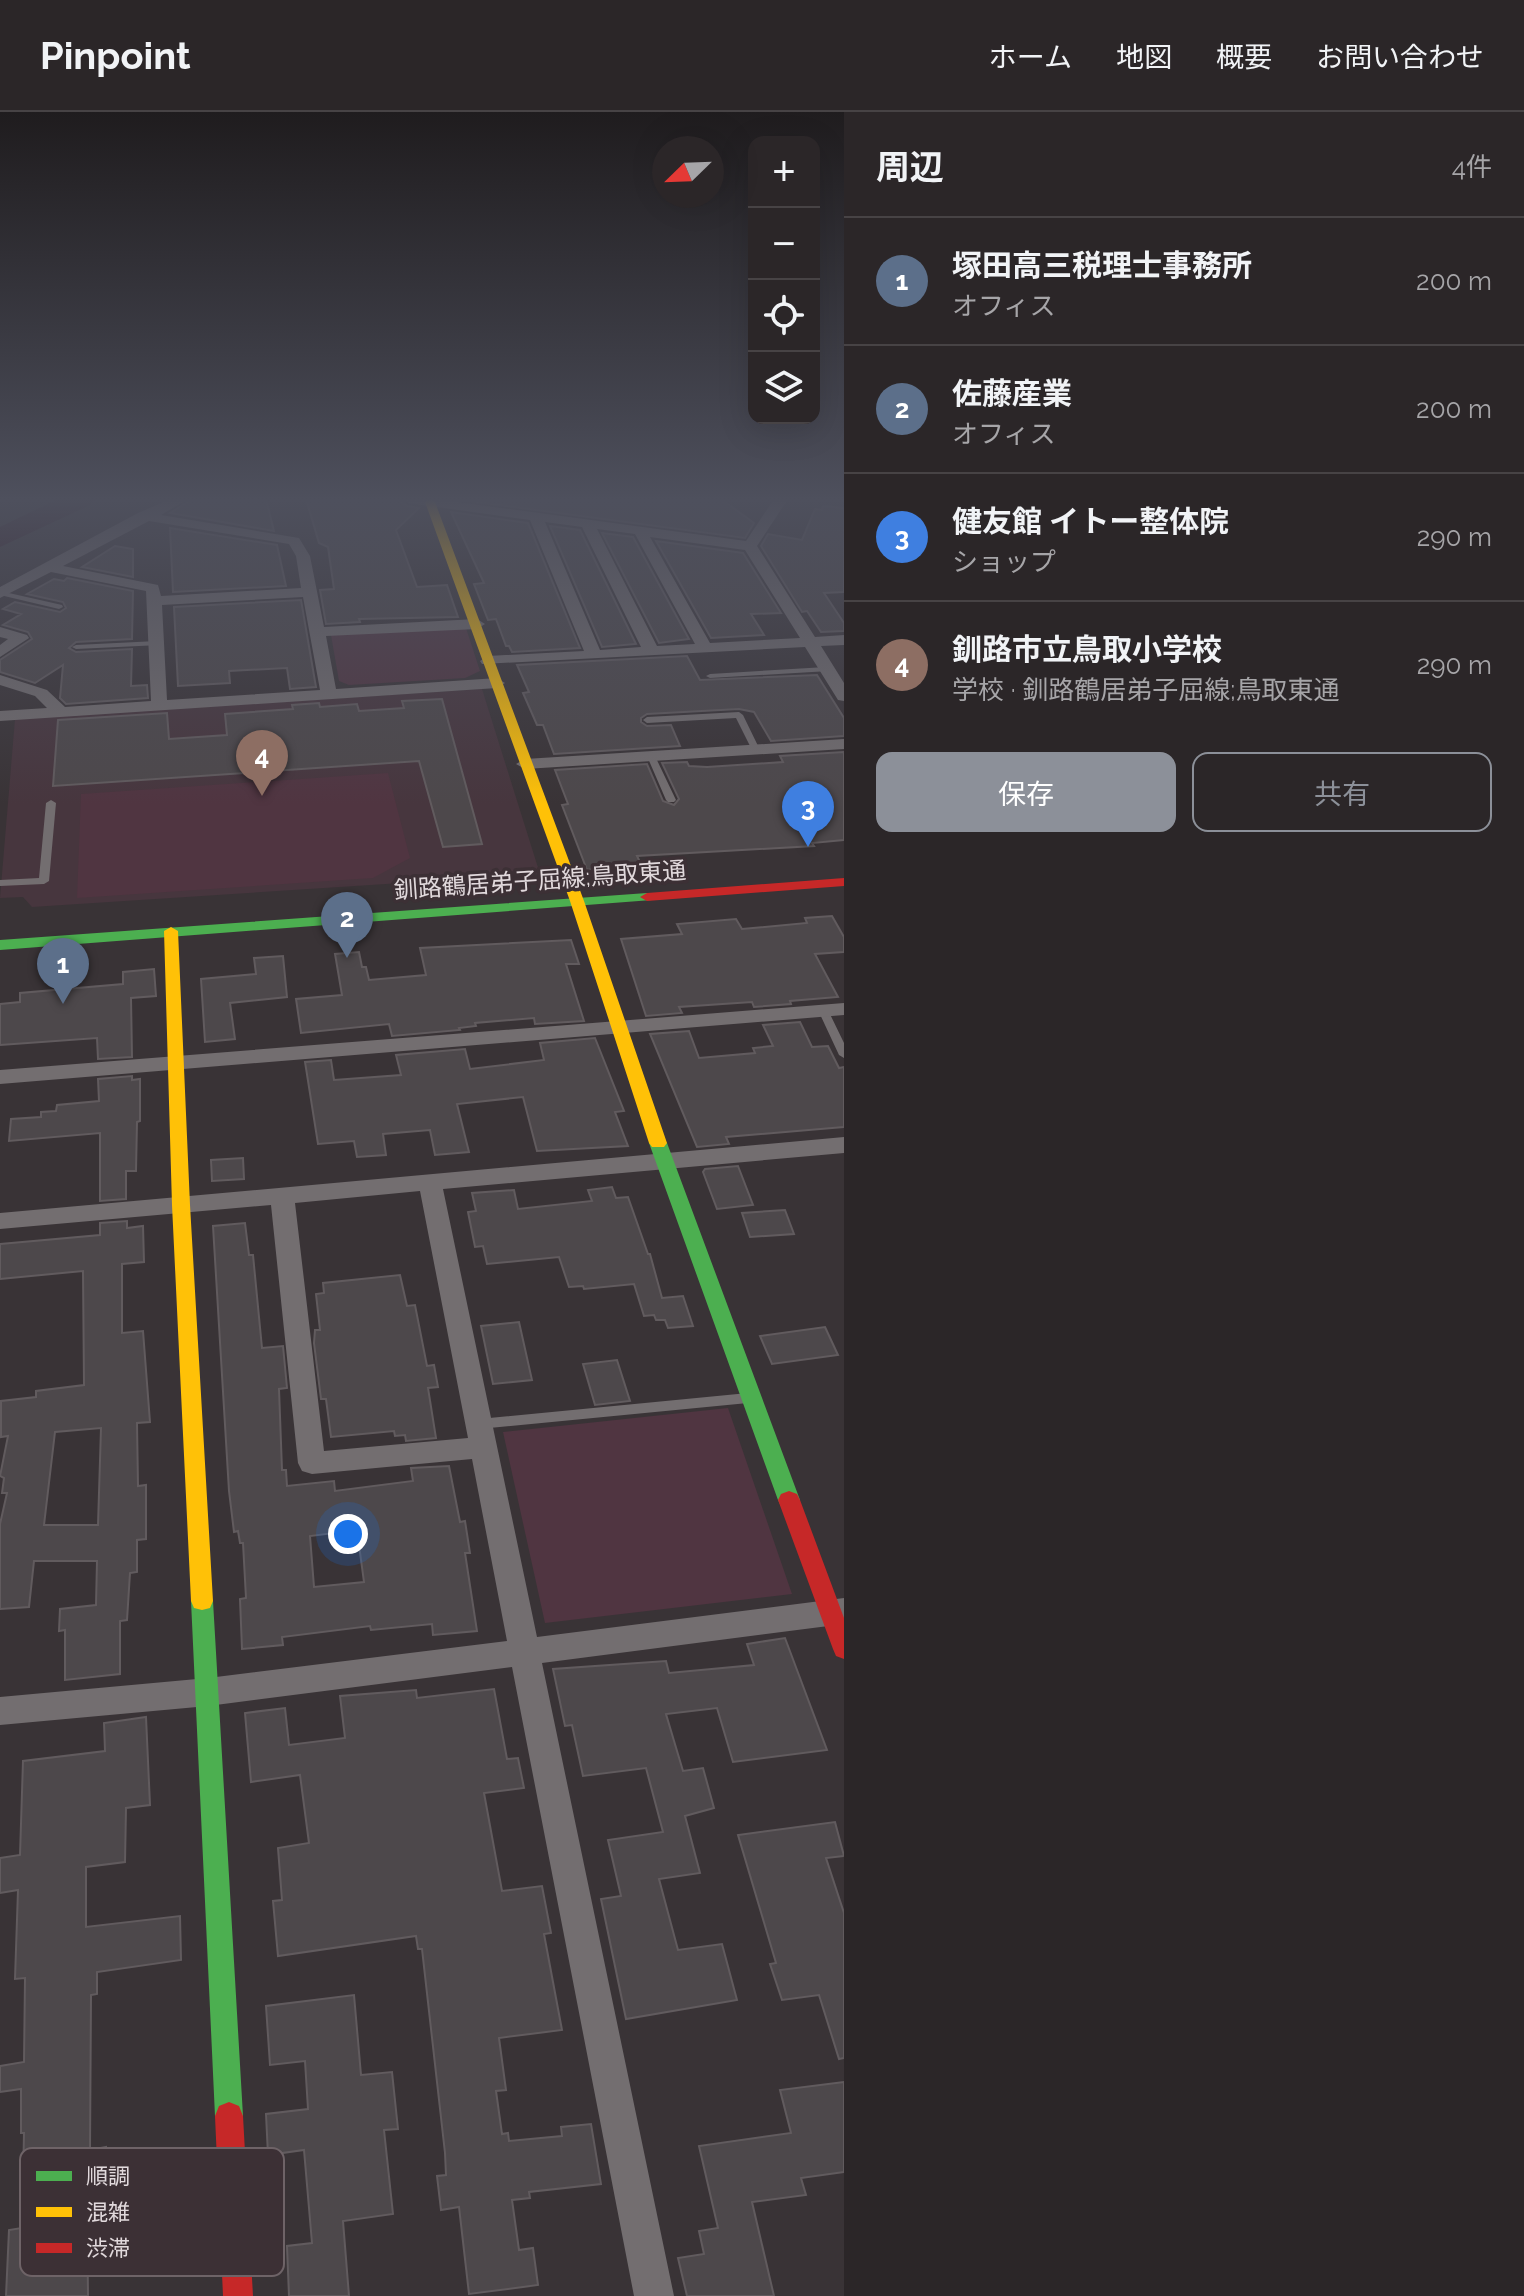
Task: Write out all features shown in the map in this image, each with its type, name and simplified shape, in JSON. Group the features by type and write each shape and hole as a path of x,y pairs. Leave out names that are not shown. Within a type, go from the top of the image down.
{"street":[{"path":"156,601 159,703"},
{"path":"312,601 329,694"},
{"path":"468,601 577,901 664,1162 751,1398 837,1612 844,1649"},
{"path":"571,601 594,655"},
{"path":"626,601 651,651"},
{"path":"679,601 705,648"},
{"path":"783,601 844,696"},
{"path":"317,632 477,624"},
{"path":"0,632 21,638 0,652"},
{"path":"488,661 844,640"},
{"path":"0,680 41,693 59,710"},
{"path":"0,715 497,683"},
{"path":"525,764 844,744"},
{"name":"釧路鶴居弟子屈線;鳥取東通","path":"0,945 844,882"},
{"path":"171,931 181,1205 231,2148"},
{"path":"0,1077 833,1009"},
{"path":"0,1221 844,1145"},
{"path":"430,1183 654,2296"},
{"path":"282,1197 312,1463 482,1436"},
{"path":"0,1711 208,1692 837,1612"},
{"path":"237,2276 238,2296"}],"lane":[{"path":"33,601 59,607"},
{"path":"76,647 157,643"},
{"path":"710,676 826,669"},
{"path":"647,720 739,715 756,750"},
{"path":"651,756 671,800"},
{"path":"0,883 44,881 51,803"},
{"path":"833,1009 844,1055"},
{"path":"482,1436 751,1398"}],"shaded area":[{"path":"466,628 480,671 465,678 349,685 339,681 331,635"},
{"path":"482,689 540,874 32,907 23,897 0,898 15,719"},
{"path":"388,773 410,858 373,878 77,898 81,794"},
{"path":"728,1408 792,1594 545,1623 503,1432"}],"building":[{"path":"58,601 133,601 132,639 76,642 69,648 76,652 132,649 131,686 147,685 148,698 66,704 60,698 63,665 35,683 0,672 0,660 32,639 28,632 3,625 21,614 3,609 15,602 60,612 66,608 63,602"},
{"path":"301,601 316,687 290,689 287,668 229,671 230,683 178,686 174,607"},
{"path":"322,601 452,601 458,617 359,619 360,622 326,624"},
{"path":"481,601 560,601 580,648 512,652 506,646 496,619 488,620"},
{"path":"582,601 615,601 636,644 602,647"},
{"path":"637,601 668,601 689,639 659,643"},
{"path":"690,601 773,601 781,613 751,614 764,635 711,638"},
{"path":"795,601 829,601 844,623 844,631 821,632 807,611 802,612"},
{"path":"687,656 700,680 817,675 844,718 844,736 771,741 754,712 739,709 647,714 641,722 647,726 671,725 680,746 554,754 543,725 537,725 523,693 529,692 517,665"},
{"path":"442,699 482,844 443,847 419,761 53,786 58,720 167,713 169,739 227,735 225,714 293,709 292,705 319,703 320,707 357,704 359,711 404,708 402,701"},
{"path":"844,752 844,840 812,843 814,846 637,856 640,862 587,870 562,805 568,804 555,770 647,764 663,801 674,805 679,799 662,763 687,762 689,766 707,767 783,762 780,756"},
{"path":"832,916 844,937 844,952 815,954 838,997 790,1001 791,1004 754,1007 752,1002 679,1007 682,1013 646,1016 621,939 682,934 677,924 736,919 742,929 807,923 805,918"},
{"path":"571,940 579,964 566,964 584,1021 535,1024 534,1018 475,1023 476,1026 460,1030 392,1036 389,1024 301,1033 296,999 342,995 335,954 359,952 369,980 426,975 420,948"},
{"path":"283,956 287,997 230,1003 235,1039 205,1042 201,979 256,974 254,958"},
{"path":"154,969 156,996 131,998 132,1057 98,1059 97,1038 0,1045 0,1004 20,1002 20,993 123,984 123,972"},
{"path":"800,1022 812,1047 828,1046 839,1068 844,1067 844,1127 726,1137 729,1144 697,1147 650,1034 689,1031 699,1058 755,1053 753,1048 773,1046 763,1025"},
{"path":"595,1038 624,1111 615,1112 628,1146 537,1151 523,1097 457,1104 469,1152 435,1155 430,1130 383,1134 386,1155 357,1157 354,1141 318,1144 305,1062 331,1060 334,1080 401,1075 396,1055 465,1049 470,1069 544,1060 540,1043"},
{"path":"132,1076 132,1080 140,1079 140,1121 137,1122 136,1171 126,1171 126,1199 100,1201 100,1133 9,1141 11,1119 41,1117 41,1112 56,1111 57,1105 99,1101 98,1079"},
{"path":"243,1158 244,1179 212,1181 211,1160"},
{"path":"738,1166 753,1205 717,1209 703,1172 705,1169"},
{"path":"612,1187 616,1198 628,1197 650,1254 662,1298 683,1296 693,1326 668,1328 665,1320 656,1320 654,1315 644,1316 634,1284 584,1289 583,1286 569,1287 559,1257 487,1264 483,1246 475,1247 468,1212 476,1211 472,1193 514,1190 518,1209 592,1201 588,1190"},
{"path":"785,1210 794,1234 750,1237 742,1213"},
{"path":"127,1221 127,1228 143,1226 144,1262 122,1264 122,1333 143,1331 150,1422 137,1423 138,1486 146,1485 146,1539 137,1540 137,1572 130,1573 127,1620 120,1621 120,1674 65,1680 65,1630 59,1631 60,1609 96,1605 97,1561 34,1561 29,1607 0,1609 0,1524 7,1493 2,1493 4,1478 0,1476 8,1436 1,1437 1,1401 36,1397 36,1391 84,1385 83,1271 0,1279 0,1244 100,1235 100,1223","holes":["101,1428 98,1525 44,1525 55,1432"]},
{"path":"245,1223 249,1255 253,1255 262,1348 283,1346 287,1388 279,1389 282,1470 286,1470 287,1486 334,1481 335,1491 413,1481 411,1468 449,1466 460,1522 465,1521 470,1553 465,1553 477,1631 433,1635 432,1624 371,1630 370,1626 282,1637 283,1645 242,1649 240,1599 246,1598 243,1543 240,1543 238,1531 234,1532 229,1491 213,1226","holes":["357,1530 364,1582 314,1587 310,1536"]},
{"path":"400,1275 407,1306 415,1305 427,1366 434,1365 438,1387 428,1388 436,1438 406,1441 405,1435 395,1436 394,1431 331,1437 326,1399 321,1399 314,1343 315,1330 320,1330 316,1294 324,1293 323,1283"},
{"path":"519,1322 532,1380 493,1384 481,1326"},
{"path":"825,1327 838,1355 772,1364 760,1336"},
{"path":"617,1360 630,1401 595,1405 583,1364"},
{"path":"785,1638 827,1750 733,1762 717,1708 666,1714 683,1771 703,1768 714,1808 685,1816 700,1873 659,1879 678,1950 722,1944 737,2000 626,2019 601,1899 621,1896 608,1840 663,1832 646,1768 583,1776 572,1725 565,1726 553,1669 666,1661 669,1673 754,1665 747,1644"},
{"path":"494,1689 507,1759 518,1758 524,1788 484,1793 502,1891 542,1886 551,1933 544,1934 562,2030 499,2038 506,2090 496,2091 502,2134 508,2133 509,2141 562,2136 561,2127 591,2124 601,2184 529,2192 530,2198 512,2200 519,2250 533,2248 538,2285 469,2294 459,2207 441,2210 437,2176 446,2175 445,2153 422,1949 418,1949 416,1936 278,1956 273,1901 282,1900 278,1848 309,1843 300,1775 251,1782 245,1713 285,1708 289,1745 345,1738 340,1696 416,1690 417,1698"},
{"path":"146,1717 150,1805 126,1808 125,1862 86,1867 86,1927 180,1916 181,1960 97,1972 97,1994 91,1995 90,2148 24,2148 21,2089 0,2092 0,2066 24,2062 25,1978 15,1979 18,1890 0,1893 0,1858 20,1855 23,1761 105,1751 104,1723"},
{"path":"835,1822 844,1856 826,1858 844,1913 844,2058 839,2059 819,1995 782,2000 770,1964 776,1963 738,1835"},
{"path":"354,1995 361,2075 392,2072 398,2129 384,2130 393,2214 343,2221 349,2296 289,2296 287,2246 312,2243 304,2150 284,2153 284,2148 268,2148 266,2114 308,2109 305,2061 270,2065 266,2006"},
{"path":"844,2082 844,2172 801,2178 806,2195 752,2202 774,2296 687,2296 678,2258 704,2254 699,2231 718,2228 699,2146 791,2133 780,2090"},
{"path":"20,2228 20,2276 88,2276 88,2296 6,2296 9,2230"}],"traffic: fast":[{"path":"0,945 647,897"},
{"path":"658,1143 789,1500"},
{"path":"202,1601 229,2116"}],"traffic: slow":[{"path":"466,601 577,901 658,1143"},
{"path":"171,931 181,1205 202,1601"}],"traffic: jam":[{"path":"647,897 844,882"},
{"path":"789,1500 844,1649"},
{"path":"229,2116 231,2148"},
{"path":"237,2276 238,2296"}],"place":[{"name":"釧路市立鳥取小学校","path":"262,796"},
{"name":"健友館 イトー整体院","path":"808,847"},
{"name":"佐藤産業","path":"347,958"},
{"name":"塚田高三税理士事務所","path":"63,1004"}]}
